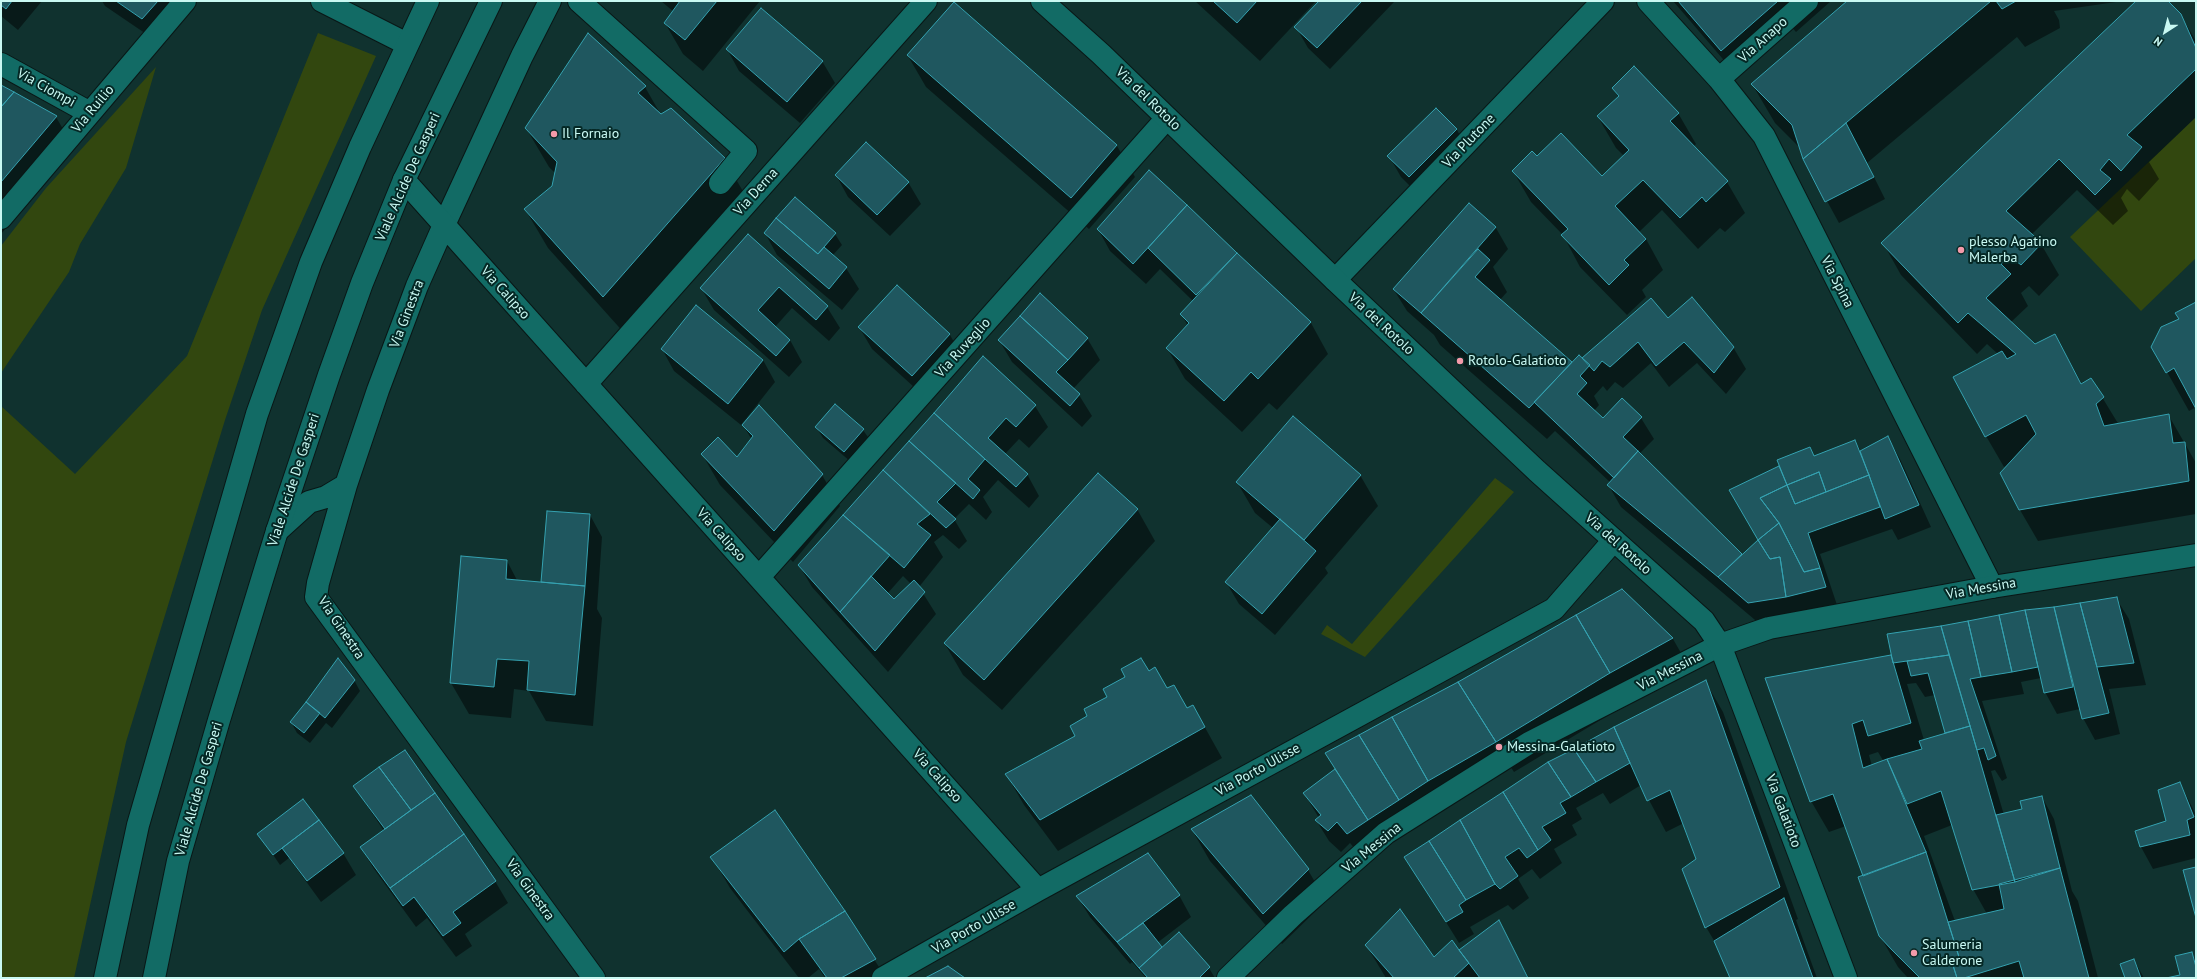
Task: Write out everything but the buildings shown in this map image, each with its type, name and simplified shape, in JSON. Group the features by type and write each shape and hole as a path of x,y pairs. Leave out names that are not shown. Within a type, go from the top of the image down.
{"street":[{"name":"Via Ruilio","path":"1,218 185,1"},
{"path":"322,1 407,44"},
{"path":"105,978 138,825 257,414 311,262 407,44 428,1"},
{"name":"Viale Alcide De Gasperi","path":"154,978 178,861 277,531 359,290 404,180 491,1"},
{"name":"Via Ginestra","path":"550,1 522,56 417,286 346,485 318,582 316,597 594,978"},
{"path":"579,1 746,151 720,183"},
{"name":"Via Derna","path":"586,384 926,1"},
{"name":"Via del Rotolo","path":"1042,1 1101,54 1335,280 1537,471 1704,621 1720,645"},
{"name":"Via Plutone","path":"1335,280 1603,1"},
{"name":"Via Spina","path":"1648,1 1719,79 1764,136 1992,587"},
{"name":"Via Anapo","path":"1719,79 1807,1"},
{"name":"Via Ciompi","path":"1,64 90,113"},
{"name":"Via Ruveglio","path":"759,577 1167,118"},
{"name":"Via Calipso","path":"404,180 1038,890"},
{"path":"277,531 309,502 326,497 346,485"},
{"name":"Via Porto Ulisse","path":"884,978 1038,890 1554,609 1614,540"},
{"name":"Via Messina","path":"1228,978 1293,914 1386,833 1529,743 1720,645 1769,628 1992,587 2196,555"},
{"name":"Via Galatioto","path":"1720,645 1846,978"}],"green space":[{"path":"318,33 376,56 262,310 225,420 126,742 74,978 1,978 1,406 75,474 187,356"},
{"path":"156,67 126,168 80,244 69,272 1,373 1,246 46,188"},
{"path":"2196,117 2196,258 2141,311 2070,237"},
{"path":"1495,478 1514,492 1365,657 1321,634 1327,625 1352,644"}],"place":[{"name":"Il Fornaio","path":"554,134"},
{"name":"plesso Agatino Malerba","path":"1961,250"},
{"name":"Rotolo-Galatioto","path":"1460,361"},
{"name":"Messina-Galatioto","path":"1499,747"},
{"name":"Salumeria Calderone","path":"1914,953"}]}
